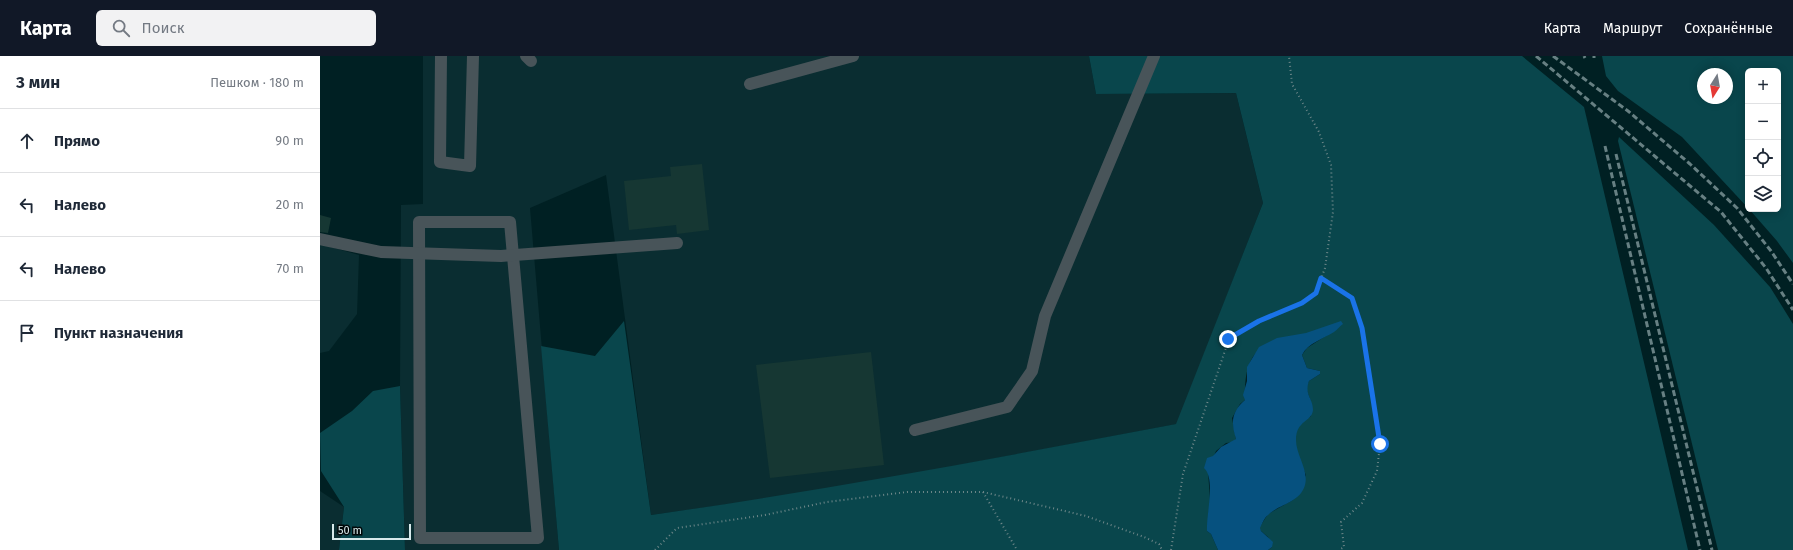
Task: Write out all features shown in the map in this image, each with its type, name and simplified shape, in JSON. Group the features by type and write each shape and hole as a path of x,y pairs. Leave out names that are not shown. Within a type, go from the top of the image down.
{"lane":[{"path":"441,56 440,162 470,166 473,56"},
{"path":"750,84 853,56"},
{"path":"915,430 1007,407 1032,371 1045,316 1154,56"},
{"path":"419,222 510,222 513,255 538,538 420,538 419,222"},
{"path":"320,239 381,252 513,255 677,243"}],"path":[{"path":"1171,550 1183,474 1228,339 1259,321 1302,303 1316,293 1325,268 1332,212 1331,165 1319,132 1292,84 1289,56"},
{"path":"1321,278 1352,298 1362,328 1380,444 1377,471 1362,503 1341,522 1344,547 1339,550"},
{"path":"655,550 677,528 765,516 827,502 906,492 983,492 1086,516 1144,537 1159,544 1162,550"},
{"path":"983,492 1017,550"}],"shaded area":[{"path":"423,56 1089,56 1096,94 1236,93 1263,203 1177,424 902,476 759,500 651,515 606,175 530,208 559,550 405,550 400,386 401,205 423,204"},
{"path":"1089,56 1522,56 1584,107 1688,550 1268,550 1272,547 1268,537 1259,528 1268,514 1293,500 1306,475 1297,451 1295,438 1296,432 1300,425 1311,416 1311,402 1306,388 1309,381 1320,374 1320,371 1307,368 1302,355 1307,348 1338,328 1333,328 1270,343 1261,348 1254,355 1247,374 1245,400 1240,404 1232,418 1236,439 1234,442 1226,443 1216,451 1208,471 1210,500 1207,531 1211,534 1218,550 559,550 541,346 595,356 624,321 651,515 849,484 1176,424 1263,203 1236,93 1096,94"},
{"path":"1602,56 1793,56 1793,263 1777,241 1752,212 1781,212 1781,68 1745,68 1745,205 1682,137 1618,91 1606,76"},
{"path":"1619,137 1714,225 1770,287 1793,324 1793,550 1718,550 1618,141"},
{"path":"320,244 359,255 357,314 329,351 320,353"},
{"path":"400,386 405,550 339,550 344,507 321,471 320,433 352,411 373,391"},
{"path":"320,491 344,507 339,550 320,550"}],"water":[{"path":"1341,321 1343,324 1330,335 1308,347 1302,355 1307,368 1320,371 1320,374 1309,381 1308,393 1313,410 1310,417 1301,425 1297,433 1296,440 1306,479 1305,485 1299,496 1273,511 1264,519 1260,528 1261,531 1273,542 1272,547 1268,550 1218,550 1211,534 1207,531 1210,488 1208,473 1204,468 1207,458 1213,456 1221,447 1236,439 1233,428 1233,418 1240,404 1245,400 1243,395 1247,381 1247,367 1259,347 1277,338 1306,333"}],"building":[{"path":"702,164 709,230 677,234 676,225 629,230 624,181 671,176 670,167"},
{"path":"320,215 331,218 328,233 320,232"},
{"path":"871,352 884,465 770,478 756,365"}],"railway":[{"path":"1536,56 1721,212 1766,268 1793,310"},
{"path":"1553,56 1628,111 1690,164 1737,208 1771,251 1793,284"},
{"path":"1605,146 1700,550"},
{"path":"1616,154 1712,550"}],"route":[{"path":"1228,339 1259,321 1302,303 1316,293 1321,278 1352,298 1362,328 1375,403 1380,444"}]}
